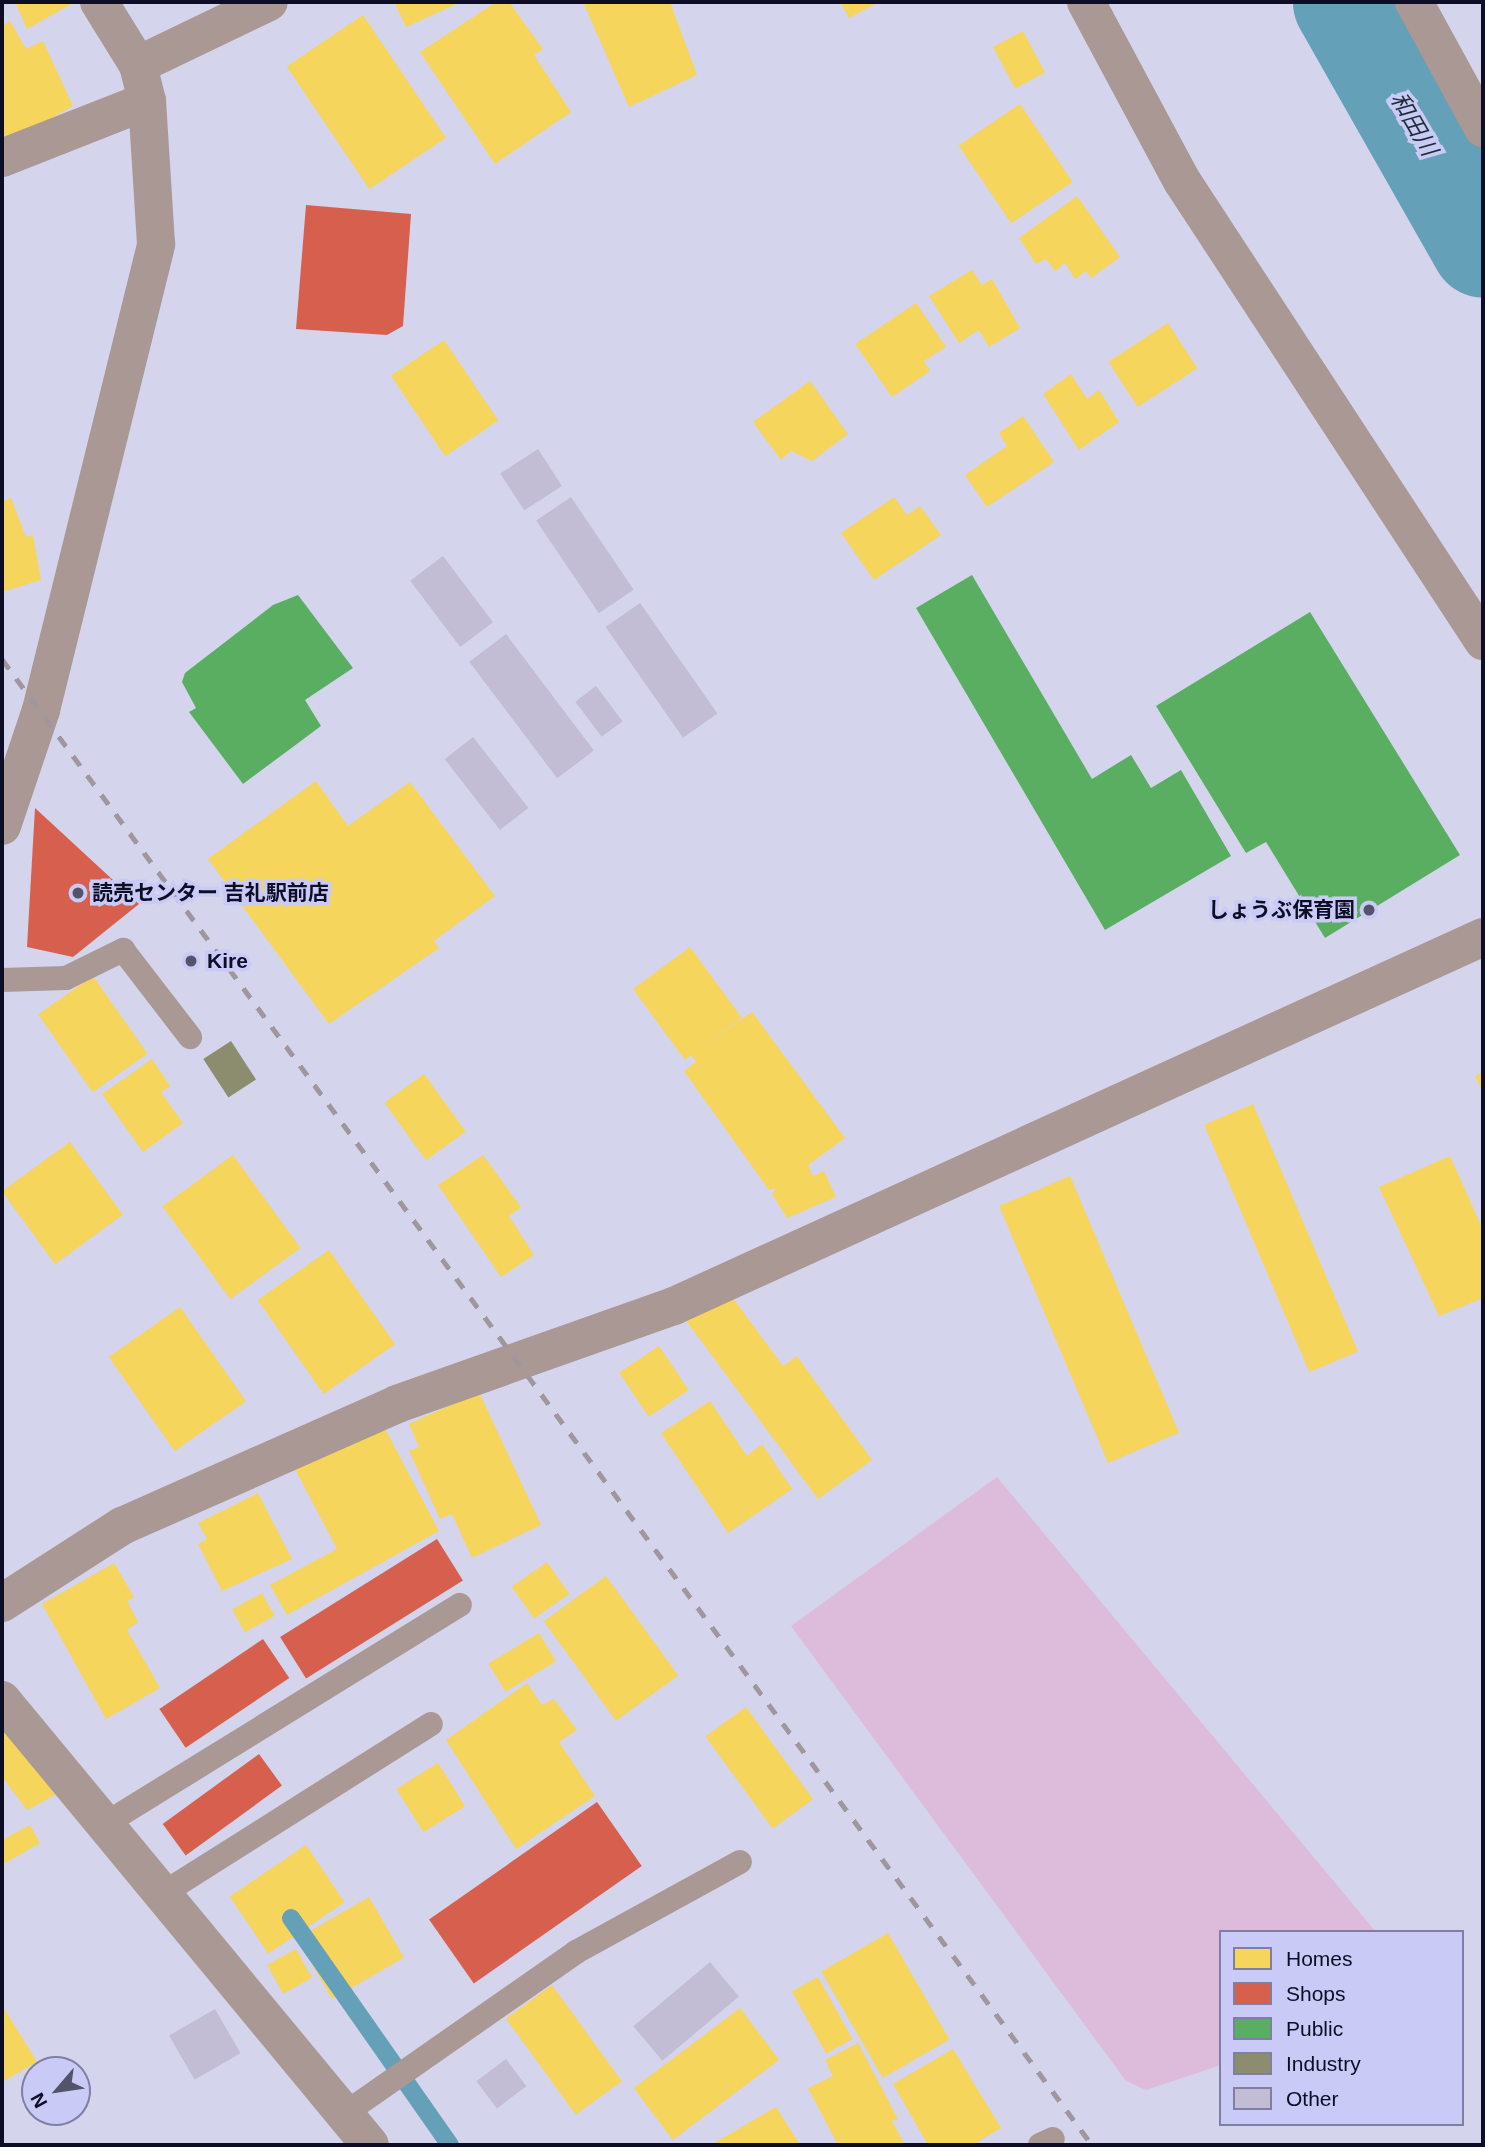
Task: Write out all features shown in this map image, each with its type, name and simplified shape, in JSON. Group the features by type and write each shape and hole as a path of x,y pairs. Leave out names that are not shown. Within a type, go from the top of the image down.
{"street":[{"path":"2,825 41,710 156,244 142,83 99,2"},
{"path":"2,158 142,83 269,2"},
{"path":"1086,2 1182,181 1483,641"},
{"path":"1414,2 1483,128"},
{"path":"2,1603 122,1526 397,1404 674,1306 1483,937"},
{"path":"2,1700 370,2145"}],"lane":[{"path":"2,980 66,978 122,950 190,1037"},
{"path":"105,1824 460,1605"},
{"path":"162,1894 431,1724"},
{"path":"344,2114 576,1952 740,1862"}],"shaded area":[{"path":"997,1477 1374,1930 1219,1930 1219,2066 1146,2090 1126,2081 791,1626"}],"building: Homes":[{"path":"15,2 75,2 27,29"},
{"path":"394,2 461,2 406,27"},
{"path":"496,2 509,2 543,49 534,55 571,112 495,164 420,52"},
{"path":"583,2 670,2 697,75 629,107"},
{"path":"840,2 879,2 849,18"},
{"path":"363,15 446,138 369,189 287,66"},
{"path":"10,21 26,49 43,41 73,106 3,145 2,26"},
{"path":"1023,31 1045,72 1015,88 993,47"},
{"path":"1020,104 1073,182 1011,223 959,145"},
{"path":"1077,196 1120,257 1091,278 1086,271 1075,279 1065,263 1055,271 1046,259 1036,264 1019,238"},
{"path":"972,270 982,285 992,279 1020,328 989,347 979,330 959,343 929,296"},
{"path":"916,303 946,347 924,361 930,371 892,397 855,344"},
{"path":"1168,323 1197,368 1138,407 1108,362"},
{"path":"444,340 498,420 445,456 391,376"},
{"path":"1071,374 1087,399 1099,390 1119,422 1079,450 1043,394"},
{"path":"810,381 848,434 812,461 791,451 781,460 753,422"},
{"path":"1023,416 1054,462 987,507 965,475 1007,446 999,433"},
{"path":"894,497 907,515 920,506 941,535 874,580 841,533"},
{"path":"11,498 26,537 33,535 41,580 2,592 2,501"},
{"path":"316,781 348,826 410,782 495,896 434,941 439,948 329,1024 208,859"},
{"path":"690,947 742,1018 696,1051 752,1012 845,1138 808,1165 813,1176 824,1171 836,1197 787,1218 772,1194 776,1188 769,1190 684,1071 696,1062 691,1055 685,1060 633,989"},
{"path":"93,976 147,1054 93,1092 38,1014"},
{"path":"152,1059 170,1086 161,1092 183,1123 143,1152 102,1094"},
{"path":"1483,1072 1483,1093 1475,1076"},
{"path":"424,1074 466,1131 426,1160 384,1103"},
{"path":"1253,1104 1358,1352 1309,1372 1204,1125"},
{"path":"70,1142 123,1215 55,1264 2,1191"},
{"path":"233,1155 301,1248 230,1299 163,1206"},
{"path":"483,1155 521,1207 509,1216 534,1255 501,1277 438,1185"},
{"path":"1450,1156 1483,1230 1483,1298 1439,1316 1379,1187"},
{"path":"1070,1176 1179,1433 1108,1463 999,1206"},
{"path":"329,1250 395,1344 324,1394 258,1300"},
{"path":"733,1298 783,1366 797,1356 872,1460 818,1499 676,1307"},
{"path":"180,1307 246,1401 175,1451 109,1357"},
{"path":"659,1346 689,1390 649,1417 619,1373"},
{"path":"479,1392 541,1525 472,1558 452,1514 440,1519 409,1451 419,1447 409,1424"},
{"path":"710,1401 747,1456 762,1444 792,1489 728,1533 661,1433"},
{"path":"384,1427 439,1531 287,1615 270,1585 337,1549 294,1467"},
{"path":"258,1493 292,1559 222,1591 198,1544 207,1539 198,1523"},
{"path":"547,1562 569,1594 534,1619 512,1587"},
{"path":"114,1563 134,1597 127,1601 138,1622 127,1630 160,1688 106,1719 42,1604"},
{"path":"606,1576 678,1676 616,1721 544,1621"},
{"path":"262,1593 275,1616 245,1632 232,1609"},
{"path":"539,1633 556,1661 505,1692 488,1663"},
{"path":"527,1683 542,1705 554,1699 577,1730 559,1742 595,1796 516,1849 446,1740"},
{"path":"2,1702 68,1788 27,1810 2,1777"},
{"path":"746,1707 813,1799 773,1829 706,1736"},
{"path":"438,1763 465,1806 423,1832 396,1789"},
{"path":"30,1825 40,1843 2,1865 2,1840"},
{"path":"306,1845 345,1902 268,1954 230,1896"},
{"path":"369,1897 404,1958 332,1999 297,1938"},
{"path":"888,1933 950,2040 883,2078 821,1971"},
{"path":"296,1949 312,1978 283,1994 267,1965"},
{"path":"818,1977 852,2039 826,2054 792,1992"},
{"path":"552,1985 622,2081 576,2115 506,2019"},
{"path":"2,2005 33,2056 21,2056 21,2071 2,2082"},
{"path":"740,2008 779,2060 673,2140 634,2088"},
{"path":"858,2043 898,2119 892,2121 905,2145 838,2145 808,2088 833,2076 825,2060"},
{"path":"953,2049 1001,2128 973,2145 928,2145 893,2084"},
{"path":"776,2107 800,2145 711,2145"}],"building: Shops":[{"path":"306,205 411,214 403,326 387,335 296,329"},
{"name":"読売センター 吉礼駅前店","path":"35,808 139,904 73,957 27,947"},
{"path":"437,1539 463,1581 306,1679 280,1637"},
{"path":"263,1639 289,1678 186,1748 159,1709"},
{"path":"259,1754 282,1786 186,1855 163,1824"},
{"path":"597,1802 642,1866 474,1983 429,1920"}],"building: Public":[{"path":"972,575 1092,779 1131,755 1151,788 1181,770 1231,856 1105,930 916,608"},
{"path":"298,595 353,668 305,700 321,726 243,784 189,712 196,708 182,682 185,673 273,605"},
{"path":"1310,612 1460,855 1325,938 1266,842 1246,853 1156,706"}],"building: Industry":[{"path":"231,1041 256,1080 228,1098 203,1059"}],"building: Other":[{"path":"538,449 562,486 524,510 500,474"},
{"path":"571,497 634,590 599,613 536,520"},
{"path":"443,556 493,622 460,647 410,581"},
{"path":"640,603 717,714 683,738 606,627"},
{"path":"506,634 594,751 557,778 469,662"},
{"path":"596,686 622,721 602,737 575,702"},
{"path":"473,737 528,808 500,830 445,759"},
{"path":"710,1962 739,1996 662,2061 633,2026"},
{"path":"215,2009 240,2053 195,2080 169,2036"},
{"path":"506,2059 526,2086 497,2108 476,2081"}],"waterway":[{"name":"和田川","path":"1345,2 1483,245"},
{"path":"291,1918 450,2145"}],"railway":[{"path":"2,659 1092,2145"}],"place":[{"name":"読売センター 吉礼駅前店","path":"78,893"},
{"name":"しょうぶ保育園","path":"1369,910"},
{"name":"Kire","path":"191,961"}]}
